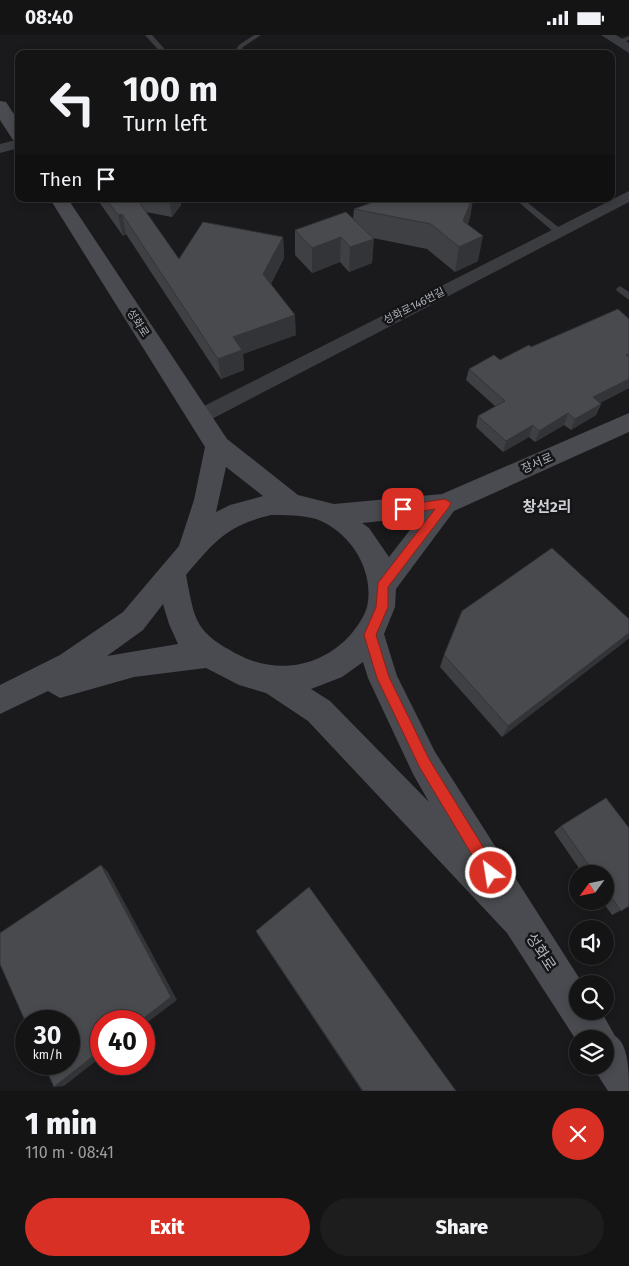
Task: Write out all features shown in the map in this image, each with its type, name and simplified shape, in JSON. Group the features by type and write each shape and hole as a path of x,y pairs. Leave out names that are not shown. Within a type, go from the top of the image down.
{"street":[{"path":"618,38 629,49"},
{"path":"0,106 15,129"},
{"path":"0,149 15,144"},
{"name":"성화로146번길","path":"199,417 629,196"},
{"name":"성화로","path":"61,202 218,446 292,505"},
{"name":"장서로","path":"445,503 629,421"},
{"path":"0,699 71,665 134,621 181,562 210,529 238,512 271,505 304,506 332,515 356,531 374,553 383,579 382,607 370,635 349,658 320,674 286,681 251,678 192,641 179,611 181,562 207,500 218,446"},
{"path":"332,515 445,503"},
{"path":"382,586 445,503"},
{"path":"370,635 383,678 424,763 520,920"},
{"path":"0,705 93,672 158,659 211,654"},
{"path":"271,680 319,711 520,920"},
{"name":"성화로","path":"520,920 569,996"},
{"path":"614,1065 629,1088"}],"lane":[{"path":"148,35 162,50"},
{"path":"238,50 241,46 258,35"},
{"path":"523,202 559,232"},
{"path":"620,289 629,297"}],"building":[{"path":"108,202 139,202 179,259 203,222 283,237 263,274 295,315 233,337 242,350 218,359 122,214 118,215"},
{"path":"374,202 471,202 463,221 483,236 459,247 431,224 354,209"},
{"path":"346,212 374,239 350,247 341,237 312,248 295,230"},
{"path":"618,309 629,319 629,354 626,355 629,358 629,379 593,397 601,404 575,419 568,413 539,431 533,425 506,441 478,416 505,401 469,369 494,355 500,360 529,345 531,347"},
{"path":"552,548 629,619 629,633 508,726 444,655 462,611"},
{"path":"606,798 629,828 629,906 621,911 614,901 614,865 589,865 561,826"},
{"path":"101,865 171,997 154,1010 90,1010 90,1059 80,1067 80,1010 20,1010 0,964 0,933"},
{"path":"309,887 456,1091 363,1091 256,931"},
{"path":"49,1075 69,1075 54,1087"}],"district":[{"name":"창선2리","path":"547,507"}],"route":[{"path":"403,509 445,503 382,586 382,607 370,635 383,678 424,763 491,873"}]}
